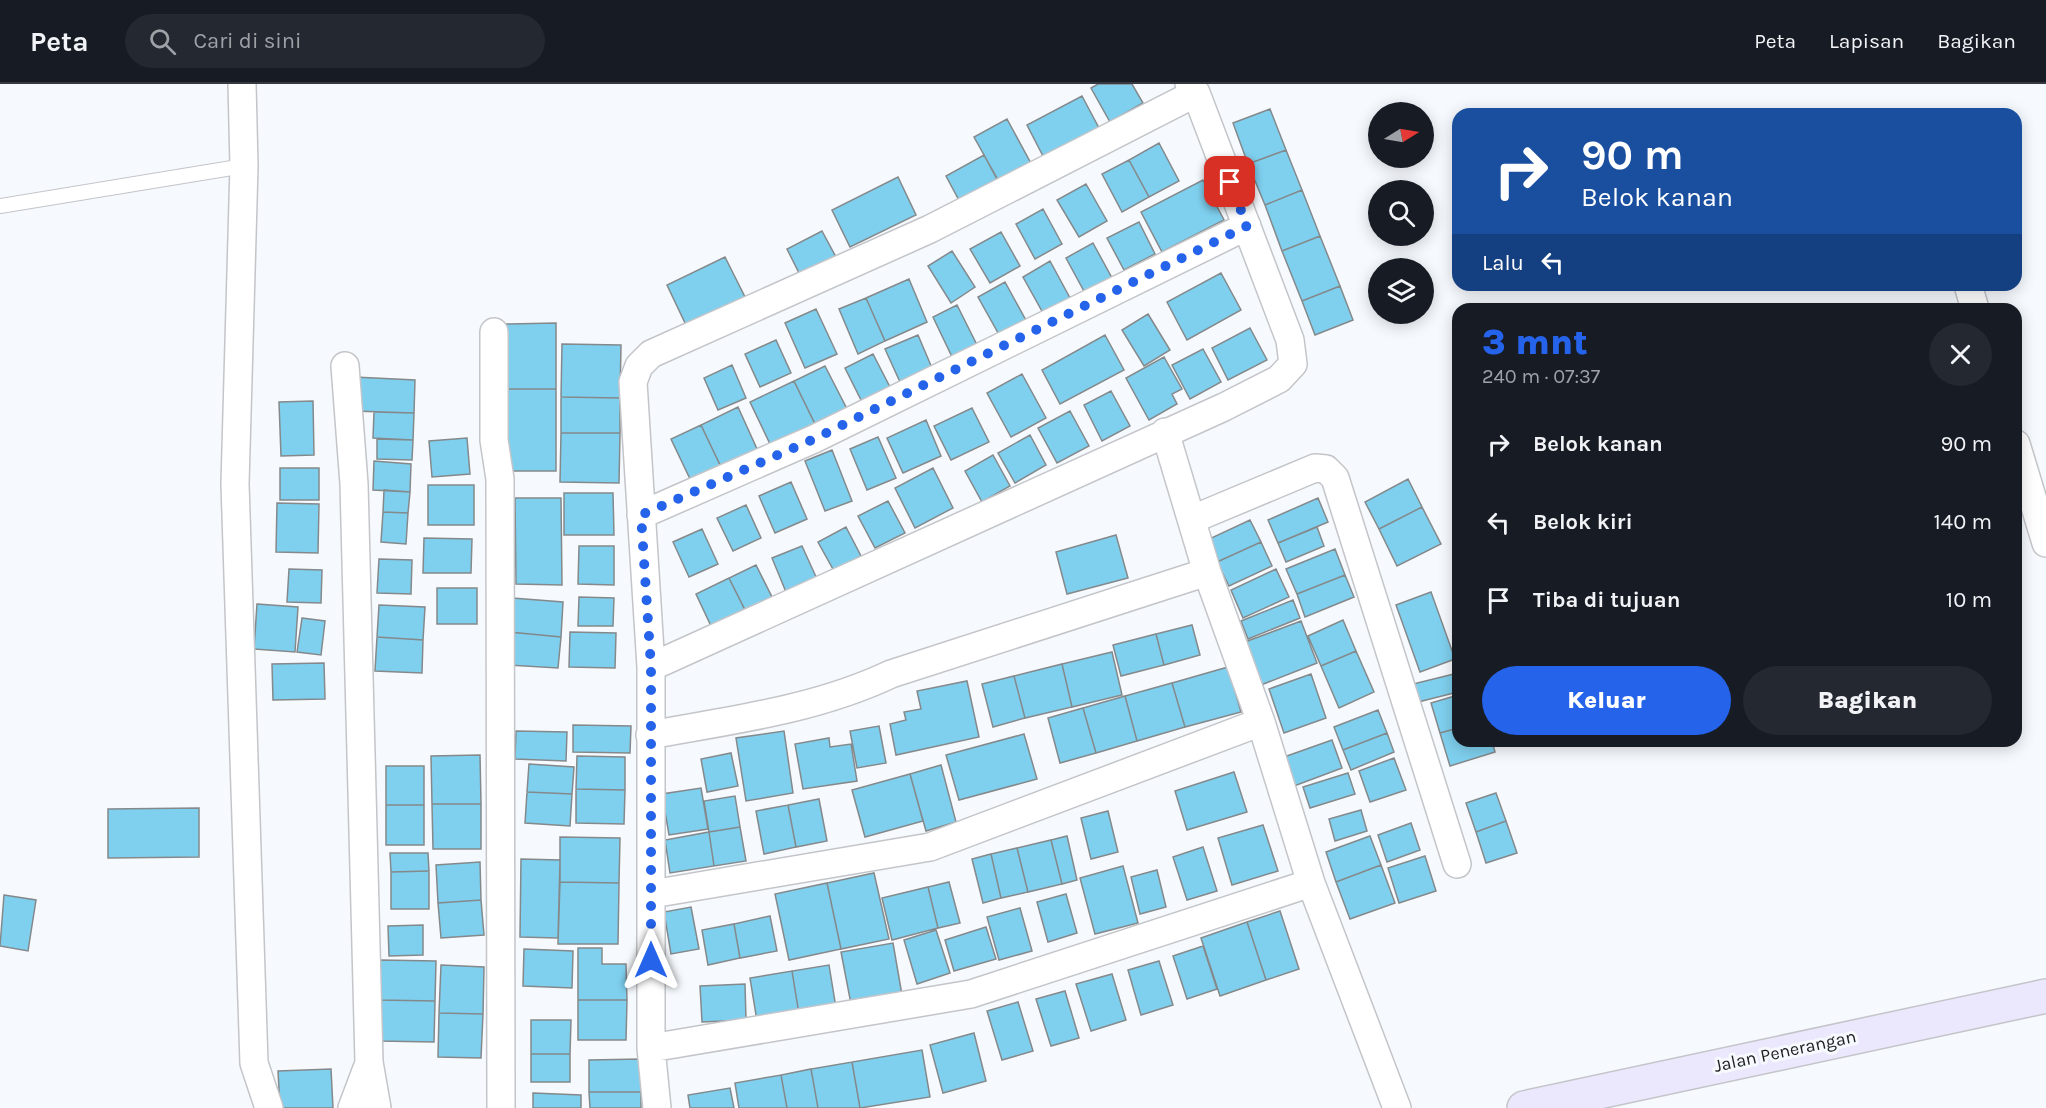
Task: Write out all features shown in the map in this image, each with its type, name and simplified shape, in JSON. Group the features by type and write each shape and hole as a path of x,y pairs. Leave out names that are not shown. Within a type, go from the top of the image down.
{"street":[{"path":"242,84 244,166 236,496 254,1063 269,1108"},
{"path":"651,667 1278,379 1293,364 1290,340 1192,89 930,229 651,354 639,366 633,382 651,667 651,1048 657,1108"},
{"path":"641,515 814,439 1247,226"},
{"path":"494,332 494,440 500,479 501,1108"},
{"path":"345,366 354,484 369,1062 361,1108"},
{"path":"1165,432 1207,572 1261,722 1311,883 1397,1108"},
{"path":"2022,464 2046,543"},
{"path":"1192,519 1315,468 1326,469 1335,478 1457,864"},
{"path":"650,735 796,707 856,691 891,674 1207,572"},
{"path":"652,894 930,847 1261,722"},
{"path":"651,1048 971,994 1311,883"},
{"name":"Jalan Penerangan","path":"1524,1108 2046,996"}],"lane":[{"path":"0,206 244,166"}],"building":[{"path":"1098,84 1132,84 1143,103 1110,122 1091,88"},
{"path":"1082,96 1099,128 1044,158 1027,125"},
{"path":"1270,109 1286,150 1248,164 1233,123"},
{"path":"1007,119 1034,169 1002,187 974,137"},
{"path":"1159,143 1179,181 1149,197 1129,160"},
{"path":"1286,150 1302,190 1265,205 1248,164"},
{"path":"984,155 999,183 961,204 946,176"},
{"path":"1129,160 1149,197 1122,212 1102,174"},
{"path":"898,177 916,215 850,247 832,210"},
{"path":"1203,180 1224,220 1162,252 1141,212"},
{"path":"1086,184 1107,221 1079,237 1057,200"},
{"path":"1302,190 1320,236 1282,251 1265,205"},
{"path":"1043,209 1062,244 1035,259 1016,224"},
{"path":"1139,222 1155,254 1124,270 1107,238"},
{"path":"822,231 836,257 800,275 787,249"},
{"path":"1001,232 1020,266 990,283 970,249"},
{"path":"1320,236 1340,286 1302,301 1282,251"},
{"path":"1093,243 1112,278 1085,293 1066,258"},
{"path":"952,251 975,287 951,303 928,266"},
{"path":"725,257 745,297 686,325 667,285"},
{"path":"1050,261 1070,298 1043,313 1023,277"},
{"path":"1221,273 1241,310 1187,340 1167,302"},
{"path":"909,279 927,322 885,341 866,298"},
{"path":"1005,282 1028,324 1002,340 978,297"},
{"path":"1340,286 1353,320 1315,335 1302,301"},
{"path":"866,298 885,341 858,354 839,309"},
{"path":"957,305 979,349 954,361 933,317"},
{"path":"816,309 837,354 805,368 785,323"},
{"path":"1148,314 1170,350 1144,366 1122,330"},
{"path":"556,323 556,389 505,389 505,324"},
{"path":"1250,328 1267,360 1228,380 1212,348"},
{"path":"918,335 932,368 900,382 885,349"},
{"path":"1105,335 1124,370 1060,404 1042,370"},
{"path":"776,340 791,373 760,387 745,354"},
{"path":"562,344 621,345 620,398 561,397"},
{"path":"1203,349 1221,382 1190,399 1172,365"},
{"path":"873,354 892,391 864,406 845,368"},
{"path":"1164,357 1182,389 1172,394 1177,404 1149,420 1126,378"},
{"path":"732,365 746,398 718,410 704,378"},
{"path":"825,366 847,409 815,424 794,381"},
{"path":"1022,374 1046,418 1011,437 987,393"},
{"path":"354,377 415,380 414,413 353,411"},
{"path":"794,381 815,424 771,446 750,402"},
{"path":"505,389 556,389 556,471 505,471"},
{"path":"1111,391 1130,426 1102,441 1084,405"},
{"path":"561,397 620,398 620,433 561,433"},
{"path":"313,401 314,455 281,456 279,402"},
{"path":"738,407 757,449 721,467 701,425"},
{"path":"972,408 989,442 951,460 934,426"},
{"path":"1070,411 1089,446 1057,463 1038,428"},
{"path":"374,412 414,413 413,440 373,438"},
{"path":"926,420 941,456 903,473 887,438"},
{"path":"701,425 721,467 691,481 671,439"},
{"path":"561,433 620,433 619,483 560,482"},
{"path":"1030,435 1046,465 1015,483 998,453"},
{"path":"878,437 896,478 867,490 850,449"},
{"path":"467,438 470,474 432,477 429,441"},
{"path":"377,439 413,440 412,460 377,459"},
{"path":"832,450 852,501 825,511 805,461"},
{"path":"993,455 1010,486 982,502 965,471"},
{"path":"374,461 411,464 410,492 373,490"},
{"path":"280,468 319,468 319,500 280,500"},
{"path":"933,468 953,508 915,528 895,488"},
{"path":"1408,479 1422,507 1379,529 1365,502"},
{"path":"791,482 807,519 775,533 759,496"},
{"path":"428,485 474,485 474,525 428,525"},
{"path":"384,490 410,492 408,513 383,512"},
{"path":"564,493 613,493 614,535 564,535"},
{"path":"515,498 561,498 562,585 516,584"},
{"path":"1318,498 1328,522 1278,543 1268,520"},
{"path":"888,501 905,533 875,548 858,516"},
{"path":"277,503 319,504 318,553 276,552"},
{"path":"746,505 761,538 733,551 717,518"},
{"path":"1422,507 1441,544 1397,566 1379,529"},
{"path":"383,512 408,513 406,544 381,542"},
{"path":"1250,520 1261,542 1217,562 1207,540"},
{"path":"846,527 861,556 834,571 818,542"},
{"path":"1317,527 1324,546 1286,562 1278,543"},
{"path":"702,529 718,564 689,577 673,542"},
{"path":"1116,535 1128,578 1067,594 1056,552"},
{"path":"424,538 472,539 471,573 423,573"},
{"path":"1261,542 1272,566 1229,586 1217,562"},
{"path":"579,546 614,546 614,585 578,584"},
{"path":"802,546 817,579 786,592 772,558"},
{"path":"1335,549 1345,575 1297,594 1286,569"},
{"path":"379,559 412,560 411,594 377,593"},
{"path":"756,565 772,597 745,610 729,578"},
{"path":"289,569 322,570 321,603 287,602"},
{"path":"1276,569 1289,597 1243,618 1231,590"},
{"path":"1345,575 1354,597 1305,617 1297,594"},
{"path":"729,578 745,610 711,626 696,594"},
{"path":"437,588 477,588 477,624 437,624"},
{"path":"1431,592 1452,651 1452,660 1420,672 1396,605"},
{"path":"579,597 614,598 613,626 578,626"},
{"path":"512,598 563,602 561,637 509,632"},
{"path":"1293,600 1300,618 1248,639 1241,621"},
{"path":"257,604 298,607 295,652 254,649"},
{"path":"379,605 425,607 423,640 377,637"},
{"path":"302,618 325,621 321,655 297,652"},
{"path":"1343,620 1356,651 1321,666 1308,636"},
{"path":"1301,621 1317,663 1261,685 1245,642"},
{"path":"1192,625 1200,655 1164,665 1156,634"},
{"path":"509,632 561,637 558,668 506,665"},
{"path":"570,632 616,633 615,668 569,667"},
{"path":"1156,634 1164,665 1121,676 1113,645"},
{"path":"377,637 423,640 422,673 375,671"},
{"path":"1356,651 1374,692 1339,708 1321,666"},
{"path":"1112,652 1122,695 1072,707 1062,664"},
{"path":"324,663 325,699 273,700 272,664"},
{"path":"1062,664 1072,707 1025,718 1014,676"},
{"path":"1228,667 1241,712 1185,727 1172,683"},
{"path":"1311,674 1326,718 1284,733 1269,689"},
{"path":"1452,674 1452,694 1414,703 1409,685"},
{"path":"1014,676 1025,718 993,727 982,684"},
{"path":"967,681 979,737 896,755 890,724 906,720 904,712 921,709 917,691"},
{"path":"1172,683 1185,727 1137,741 1125,696"},
{"path":"1125,696 1137,741 1096,753 1083,708"},
{"path":"1452,697 1452,730 1440,733 1431,703"},
{"path":"1083,708 1096,753 1060,763 1048,718"},
{"path":"1378,710 1387,733 1343,750 1334,727"},
{"path":"573,725 631,726 630,753 573,752"},
{"path":"879,726 886,763 857,768 850,731"},
{"path":"1452,730 1452,747 1494,747 1495,752 1450,766 1440,733"},
{"path":"516,731 567,732 566,761 515,759"},
{"path":"784,731 793,793 746,801 736,738"},
{"path":"1387,733 1394,752 1351,770 1343,750"},
{"path":"1024,734 1037,779 959,800 946,755"},
{"path":"829,738 830,747 851,744 857,781 803,789 795,744"},
{"path":"1332,740 1342,768 1294,786 1284,757"},
{"path":"731,753 738,786 707,792 701,759"},
{"path":"480,755 481,804 432,804 431,756"},
{"path":"577,756 625,757 625,790 576,789"},
{"path":"1394,758 1406,790 1370,802 1359,771"},
{"path":"529,764 574,767 572,794 527,792"},
{"path":"941,765 956,822 926,831 910,774"},
{"path":"386,766 424,766 424,805 386,805"},
{"path":"1234,772 1247,812 1187,830 1175,791"},
{"path":"1348,773 1355,794 1310,808 1303,787"},
{"path":"910,774 923,821 865,837 852,790"},
{"path":"701,788 708,829 669,835 662,794"},
{"path":"576,789 625,790 624,824 576,823"},
{"path":"527,792 572,794 570,826 525,823"},
{"path":"1496,793 1506,821 1476,832 1466,803"},
{"path":"735,796 740,827 709,832 704,801"},
{"path":"819,799 827,841 796,847 788,805"},
{"path":"432,804 481,804 481,849 433,849"},
{"path":"386,805 424,805 424,845 386,845"},
{"path":"788,805 796,847 764,854 756,811"},
{"path":"199,808 199,857 108,858 108,809"},
{"path":"1361,810 1367,831 1335,841 1329,819"},
{"path":"1108,811 1118,852 1091,859 1081,818"},
{"path":"1506,821 1517,853 1486,863 1476,832"},
{"path":"1411,823 1420,850 1387,862 1378,835"},
{"path":"1263,825 1278,871 1232,885 1218,838"},
{"path":"740,827 746,861 714,866 709,832"},
{"path":"709,832 714,866 670,873 665,840"},
{"path":"1067,836 1077,880 1062,884 1051,840"},
{"path":"1370,836 1381,865 1336,882 1326,852"},
{"path":"560,837 620,838 619,883 560,882"},
{"path":"1051,840 1062,884 1028,892 1017,848"},
{"path":"1203,847 1217,891 1187,900 1173,857"},
{"path":"1017,848 1028,892 1001,898 991,854"},
{"path":"390,853 428,853 429,871 391,872"},
{"path":"991,854 1001,898 983,903 972,859"},
{"path":"1425,856 1436,891 1399,903 1388,868"},
{"path":"521,859 560,860 558,938 520,937"},
{"path":"480,862 481,900 438,903 436,865"},
{"path":"1381,865 1395,903 1350,919 1336,882"},
{"path":"1123,866 1138,923 1095,934 1080,878"},
{"path":"1157,870 1166,907 1140,914 1131,877"},
{"path":"429,871 429,909 391,909 391,872"},
{"path":"874,873 889,939 841,949 827,883"},
{"path":"560,882 619,883 618,944 558,944"},
{"path":"949,882 960,923 938,928 928,887"},
{"path":"827,883 841,949 789,960 775,894"},
{"path":"928,887 938,928 892,940 882,898"},
{"path":"1066,894 1077,933 1048,942 1037,902"},
{"path":"4,895 36,900 28,951 0,946"},
{"path":"481,900 484,935 441,938 438,903"},
{"path":"691,907 699,949 671,954 664,912"},
{"path":"1020,908 1032,951 999,960 987,917"},
{"path":"1280,911 1299,969 1266,980 1247,922"},
{"path":"770,916 777,951 740,958 734,924"},
{"path":"1247,922 1266,980 1220,996 1201,938"},
{"path":"734,924 740,958 708,965 702,930"},
{"path":"423,925 423,955 389,956 388,926"},
{"path":"986,927 996,959 954,971 945,940"},
{"path":"936,930 950,973 917,984 904,940"},
{"path":"893,943 902,995 851,1004 841,952"},
{"path":"1203,946 1217,989 1187,999 1173,956"},
{"path":"578,948 602,948 602,964 626,964 627,1000 578,1000"},
{"path":"524,949 573,951 572,988 523,986"},
{"path":"380,960 436,961 435,1001 379,1000"},
{"path":"1159,961 1173,1005 1141,1015 1128,970"},
{"path":"441,965 484,967 483,1014 439,1013"},
{"path":"829,965 836,1008 799,1014 792,971"},
{"path":"792,971 799,1014 757,1021 750,978"},
{"path":"1112,974 1126,1020 1091,1031 1076,984"},
{"path":"745,984 746,1020 702,1022 700,986"},
{"path":"1065,991 1079,1038 1051,1046 1036,999"},
{"path":"379,1000 435,1001 434,1042 379,1041"},
{"path":"578,1000 627,1000 626,1040 578,1040"},
{"path":"1018,1002 1033,1051 1002,1060 987,1011"},
{"path":"439,1013 483,1014 481,1058 438,1057"},
{"path":"531,1020 571,1020 570,1054 531,1054"},
{"path":"974,1033 986,1081 943,1093 930,1045"},
{"path":"922,1050 930,1097 860,1108 852,1062"},
{"path":"531,1054 570,1054 570,1082 531,1082"},
{"path":"641,1059 641,1092 589,1092 589,1060"},
{"path":"852,1062 860,1108 818,1108 811,1069"},
{"path":"331,1069 333,1108 280,1108 278,1071"},
{"path":"811,1069 818,1108 787,1108 781,1075"},
{"path":"781,1075 787,1108 739,1108 735,1083"},
{"path":"730,1088 734,1108 690,1108 688,1095"},
{"path":"589,1092 641,1092 641,1108 590,1108"},
{"path":"533,1093 581,1095 581,1108 533,1108"}],"route":[{"path":"651,960 651,667 641,515 814,439 1247,226 1230,182"}]}
